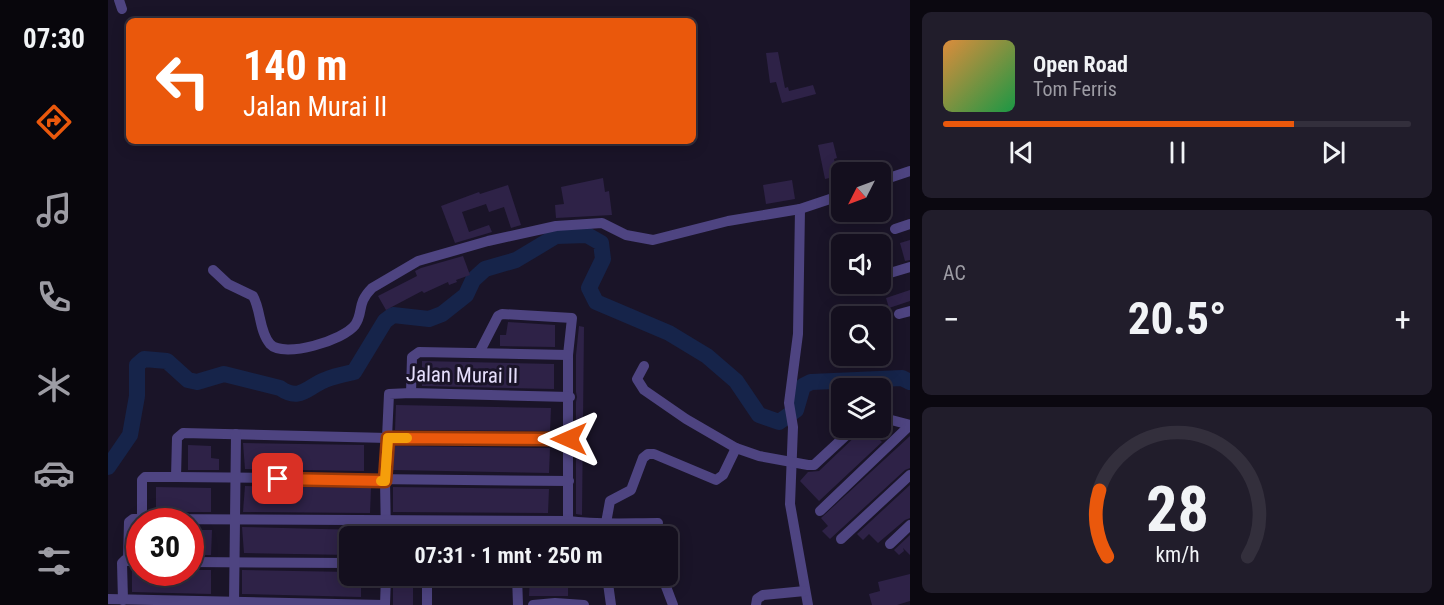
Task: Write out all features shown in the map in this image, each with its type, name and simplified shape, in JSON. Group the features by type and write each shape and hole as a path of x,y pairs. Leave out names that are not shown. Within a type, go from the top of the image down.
{"street":[{"path":"891,177 910,171"},
{"path":"213,270 228,284 253,296 266,337 272,346 280,350 303,348 323,343 343,334 355,324 362,299 366,294 418,261 488,241 556,226 602,223 626,235 652,240 728,221 800,210 831,199"},
{"path":"800,210 798,334 789,403 793,427 790,504 808,605"},
{"path":"895,229 910,224"},
{"path":"891,273 910,267"},
{"path":"899,314 910,311"},
{"path":"479,353 498,316 502,314 571,317 568,355 570,397 568,521"},
{"path":"411,393 412,357 415,353 568,355"},
{"path":"644,366 637,379 644,390 686,419 736,448 759,456 814,465 843,438"},
{"name":"Jalan Murai II","path":"386,526 388,395 411,393 570,397"},
{"path":"891,420 910,425"},
{"path":"820,511 910,425"},
{"path":"176,477 177,438 180,434 569,439"},
{"path":"234,603 236,434"},
{"path":"601,524 610,501 631,490 643,459 648,454 654,454 716,480 723,476 736,448"},
{"path":"142,508 144,477 150,475 235,479 569,481"},
{"path":"841,539 910,475"},
{"path":"204,519 658,523"},
{"path":"890,544 910,525"},
{"path":"123,600 122,563 126,560"},
{"path":"204,562 339,563"},
{"path":"108,599 385,605 386,586"},
{"path":"427,586 427,605"},
{"path":"517,586 518,605"},
{"path":"608,586 611,605"},
{"path":"666,586 673,605"},
{"path":"756,605 757,598 763,595 805,591"},
{"path":"533,605 555,603 584,605"}],"building":[{"path":"778,52 785,88 788,87 789,91 813,85 816,94 782,103 776,82 770,83 766,53"},
{"path":"833,142 837,158 834,159 835,162 831,162 831,178 825,179 818,145"},
{"path":"603,178 605,192 609,191 612,215 556,218 555,205 564,204 561,187"},
{"path":"792,180 795,199 766,204 763,185"},
{"path":"508,185 521,225 511,228 504,207 489,212 486,204 462,212 469,232 489,225 492,232 455,243 441,206 479,192 480,194"},
{"path":"910,240 910,260 905,261 900,243"},
{"path":"463,256 470,275 449,285 448,282 424,293 422,291 386,310 378,296 417,276 415,271 421,268"},
{"path":"910,290 910,301 891,307 886,298"},
{"path":"508,322 555,325 555,347 500,346 500,335 506,335"},
{"path":"579,326 584,327 582,515 576,514 576,355"},
{"path":"422,361 554,364 554,389 422,386"},
{"path":"396,405 551,408 550,431 395,430"},
{"path":"910,436 910,468 905,470 830,539 822,531 828,526 821,518"},
{"path":"854,438 878,438 882,442 819,501 800,481 808,472 819,471"},
{"path":"243,443 364,445 364,471 245,469"},
{"path":"188,445 211,446 211,458 219,459 219,470 188,470"},
{"path":"394,446 550,448 549,473 393,470"},
{"path":"910,485 910,518 878,543 869,534 863,540 857,534"},
{"path":"245,486 371,488 370,513 243,512"},
{"path":"156,487 211,488 211,512 204,512 204,508 156,508"},
{"path":"393,487 549,489 548,513 393,512"},
{"path":"242,527 339,529 339,555 244,553"},
{"path":"204,530 212,530 211,555 204,555"},
{"path":"910,535 910,555 903,548 904,551 899,555 894,550"},
{"path":"204,570 211,570 211,594 132,592 132,586 204,586"},
{"path":"242,570 339,572 339,586 361,586 361,597 242,594"},
{"path":"910,574 910,601 897,605 872,605 869,594 880,591 878,582"},
{"path":"393,586 413,586 413,605 393,605"},
{"path":"530,586 568,586 568,596 529,596"}],"waterway":[{"path":"108,467 130,435 137,396 137,365 144,359 167,361 188,380 197,382 224,374 280,388 293,394 303,392 328,379 354,372 385,321 393,315 429,319 442,314 466,295 473,280 485,269 516,260 556,236 587,235 601,243 603,259 589,288 596,302 669,333 707,356 736,381 759,415 779,422 796,410 803,386 811,382 902,378 910,382"}],"slow traffic":[{"path":"381,481 385,481 388,438 407,438"}],"route":[{"path":"278,479 385,481 388,438 569,439"}]}
